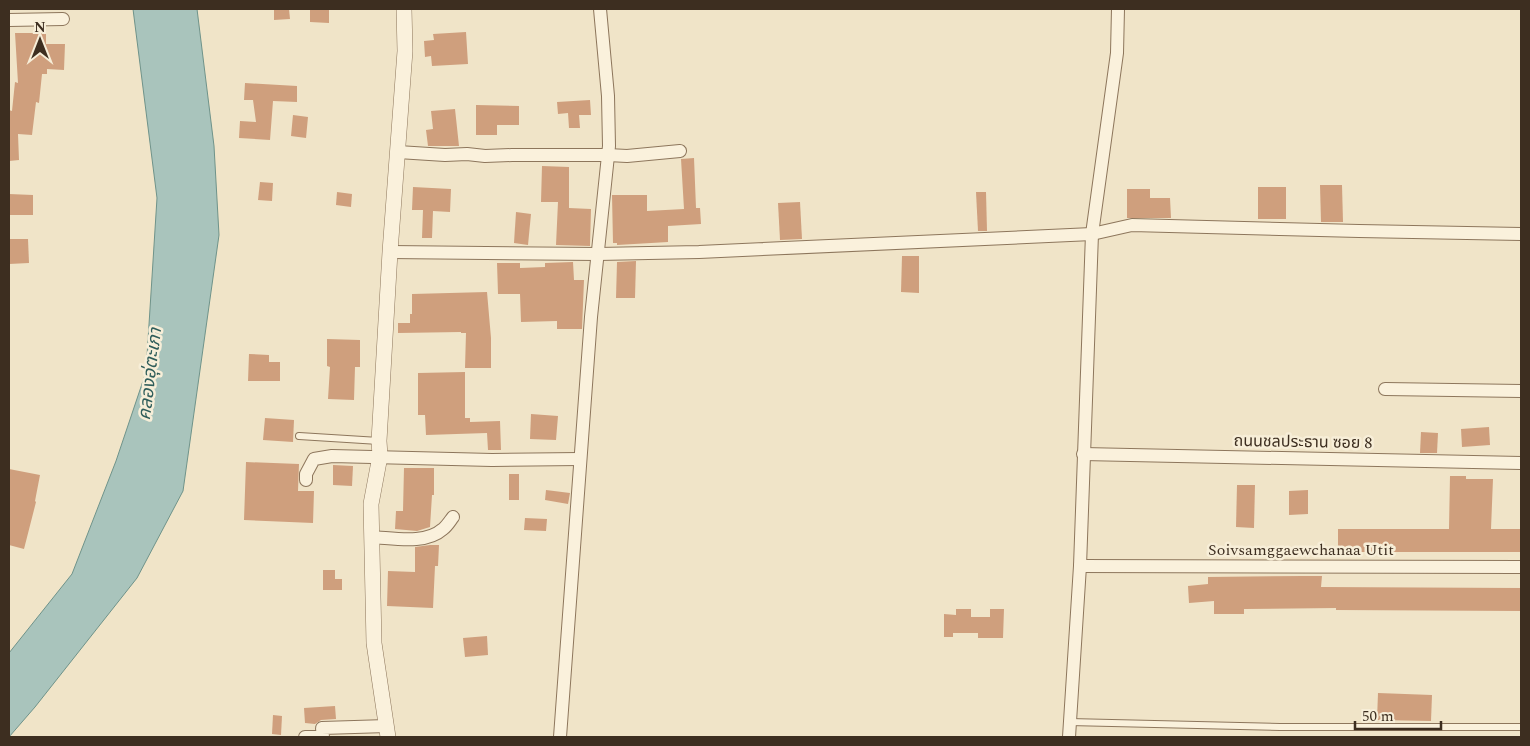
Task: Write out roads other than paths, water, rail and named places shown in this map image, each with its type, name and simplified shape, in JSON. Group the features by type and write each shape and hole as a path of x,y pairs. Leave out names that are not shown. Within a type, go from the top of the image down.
{"street":[{"path":"305,737 323,737 322,728 388,732 374,643 371,504 380,456 378,441 405,51 404,9"},
{"path":"560,737 591,317 608,155 608,96 600,9"},
{"path":"1069,737 1080,566 1092,234 1117,53 1118,9"},
{"path":"9,20 63,19"},
{"path":"398,152 485,156 627,156 680,151"},
{"path":"390,252 598,254 709,252 1092,234 1132,225 1358,232 1521,234"},
{"path":"1385,389 1521,391"},
{"name":"ถนนชลประธาน ซอย 8","path":"1083,454 1521,463"},
{"path":"306,480 306,474 314,459 332,456 492,460 580,459"},
{"path":"371,537 413,539 431,536 444,529 453,517"},
{"name":"Soivsamggaewchanaa Utit","path":"1080,566 1521,567"}],"lane":[{"path":"299,436 378,441"},
{"path":"1069,722 1290,727 1521,727"}],"water":[{"name":"คลองอุ่ตะเภา","path":"133,9 197,9 214,146 219,235 183,491 137,578 9,737 9,653 72,574 116,461 146,372 157,198"}]}
